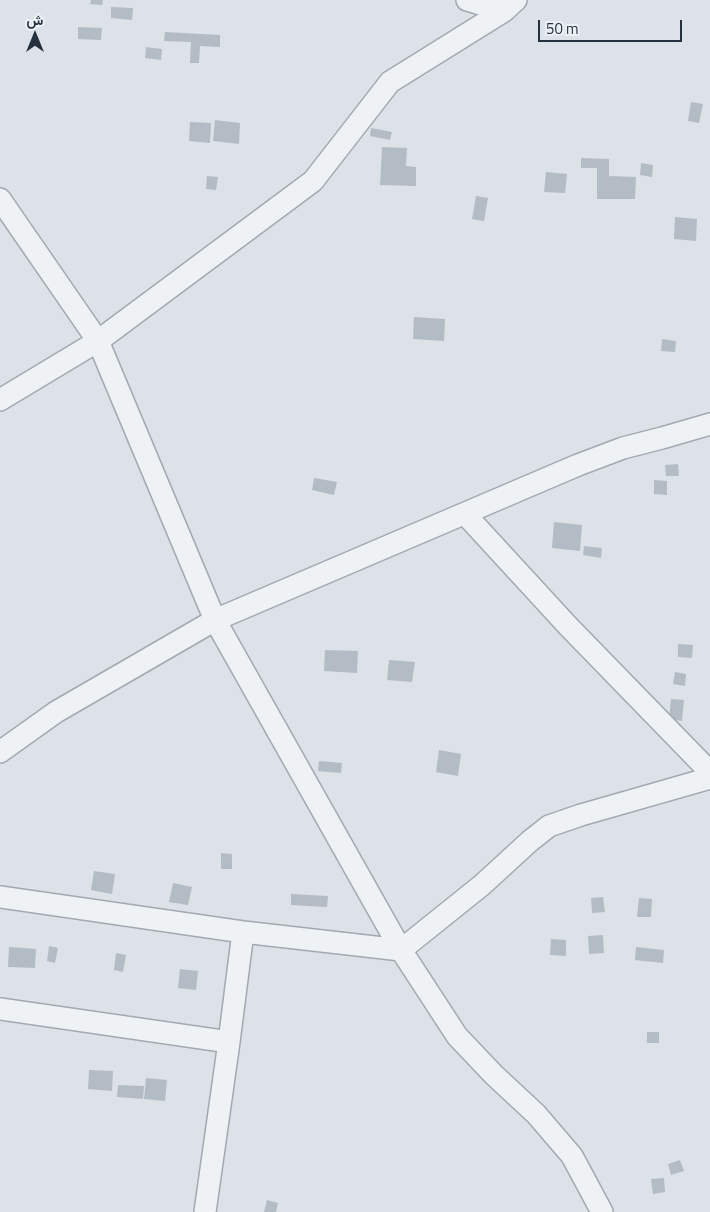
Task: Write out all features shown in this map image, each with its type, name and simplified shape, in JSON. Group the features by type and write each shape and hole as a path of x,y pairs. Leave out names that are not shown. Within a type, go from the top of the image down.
{"street":[{"path":"467,0 510,6"},
{"path":"0,400 98,341 313,181 390,82 510,6"},
{"path":"0,199 98,341 215,620 401,950 457,1036 536,1114 572,1156 602,1212"},
{"path":"0,752 56,712 215,620 578,465 623,448 710,424"},
{"path":"465,514 568,626 710,772"},
{"path":"0,897 243,932 401,950 482,885 549,826 580,815 710,778"},
{"path":"204,1212 243,932"},
{"path":"0,1009 229,1042"}],"building":[{"path":"91,0 103,0 102,5 90,4"},
{"path":"111,7 133,8 132,20 111,18"},
{"path":"78,27 102,28 101,40 78,39"},
{"path":"165,32 220,35 220,47 200,46 199,63 190,63 191,42 164,41"},
{"path":"146,47 162,49 161,60 145,58"},
{"path":"691,102 703,104 699,123 688,121"},
{"path":"215,120 240,123 239,144 213,141"},
{"path":"190,122 211,123 210,143 189,141"},
{"path":"371,128 392,132 390,140 370,136"},
{"path":"382,147 407,148 406,166 416,167 416,186 380,185"},
{"path":"581,158 609,159 609,176 636,177 635,199 597,199 597,168 581,168"},
{"path":"641,163 653,165 652,177 640,175"},
{"path":"546,172 567,174 565,193 544,192"},
{"path":"207,176 218,177 216,190 206,189"},
{"path":"476,196 488,198 484,221 472,219"},
{"path":"675,217 697,219 696,241 674,239"},
{"path":"414,317 445,319 444,341 413,339"},
{"path":"662,339 676,341 675,352 661,351"},
{"path":"678,464 679,476 666,476 665,465"},
{"path":"314,478 337,482 334,495 312,490"},
{"path":"654,480 667,481 667,495 654,494"},
{"path":"554,522 582,525 580,551 552,548"},
{"path":"584,546 602,548 601,558 583,555"},
{"path":"678,644 693,645 692,658 678,657"},
{"path":"325,650 358,651 357,673 324,671"},
{"path":"389,660 415,662 412,682 387,680"},
{"path":"675,672 686,674 685,686 673,684"},
{"path":"671,699 684,700 682,721 669,719"},
{"path":"439,750 461,754 458,776 436,772"},
{"path":"319,761 342,763 341,773 318,771"},
{"path":"221,853 232,854 232,869 221,869"},
{"path":"94,871 115,874 112,894 91,890"},
{"path":"173,883 192,887 188,905 169,902"},
{"path":"291,894 328,896 327,907 291,905"},
{"path":"603,897 605,912 592,913 591,898"},
{"path":"639,898 652,899 651,917 637,917"},
{"path":"603,935 604,953 589,954 588,936"},
{"path":"551,939 566,940 566,956 550,955"},
{"path":"49,946 58,948 55,963 47,961"},
{"path":"9,947 36,949 35,968 8,967"},
{"path":"636,947 664,950 663,963 635,960"},
{"path":"116,953 126,955 123,972 114,970"},
{"path":"180,969 198,971 196,990 178,988"},
{"path":"647,1032 659,1032 659,1043 647,1043"},
{"path":"89,1070 113,1071 112,1091 88,1089"},
{"path":"146,1078 167,1080 165,1101 144,1099"},
{"path":"118,1085 144,1086 143,1099 117,1097"},
{"path":"680,1160 684,1171 671,1175 668,1164"},
{"path":"664,1178 665,1192 653,1194 651,1179"},
{"path":"267,1200 278,1203 276,1212 264,1212"}]}
